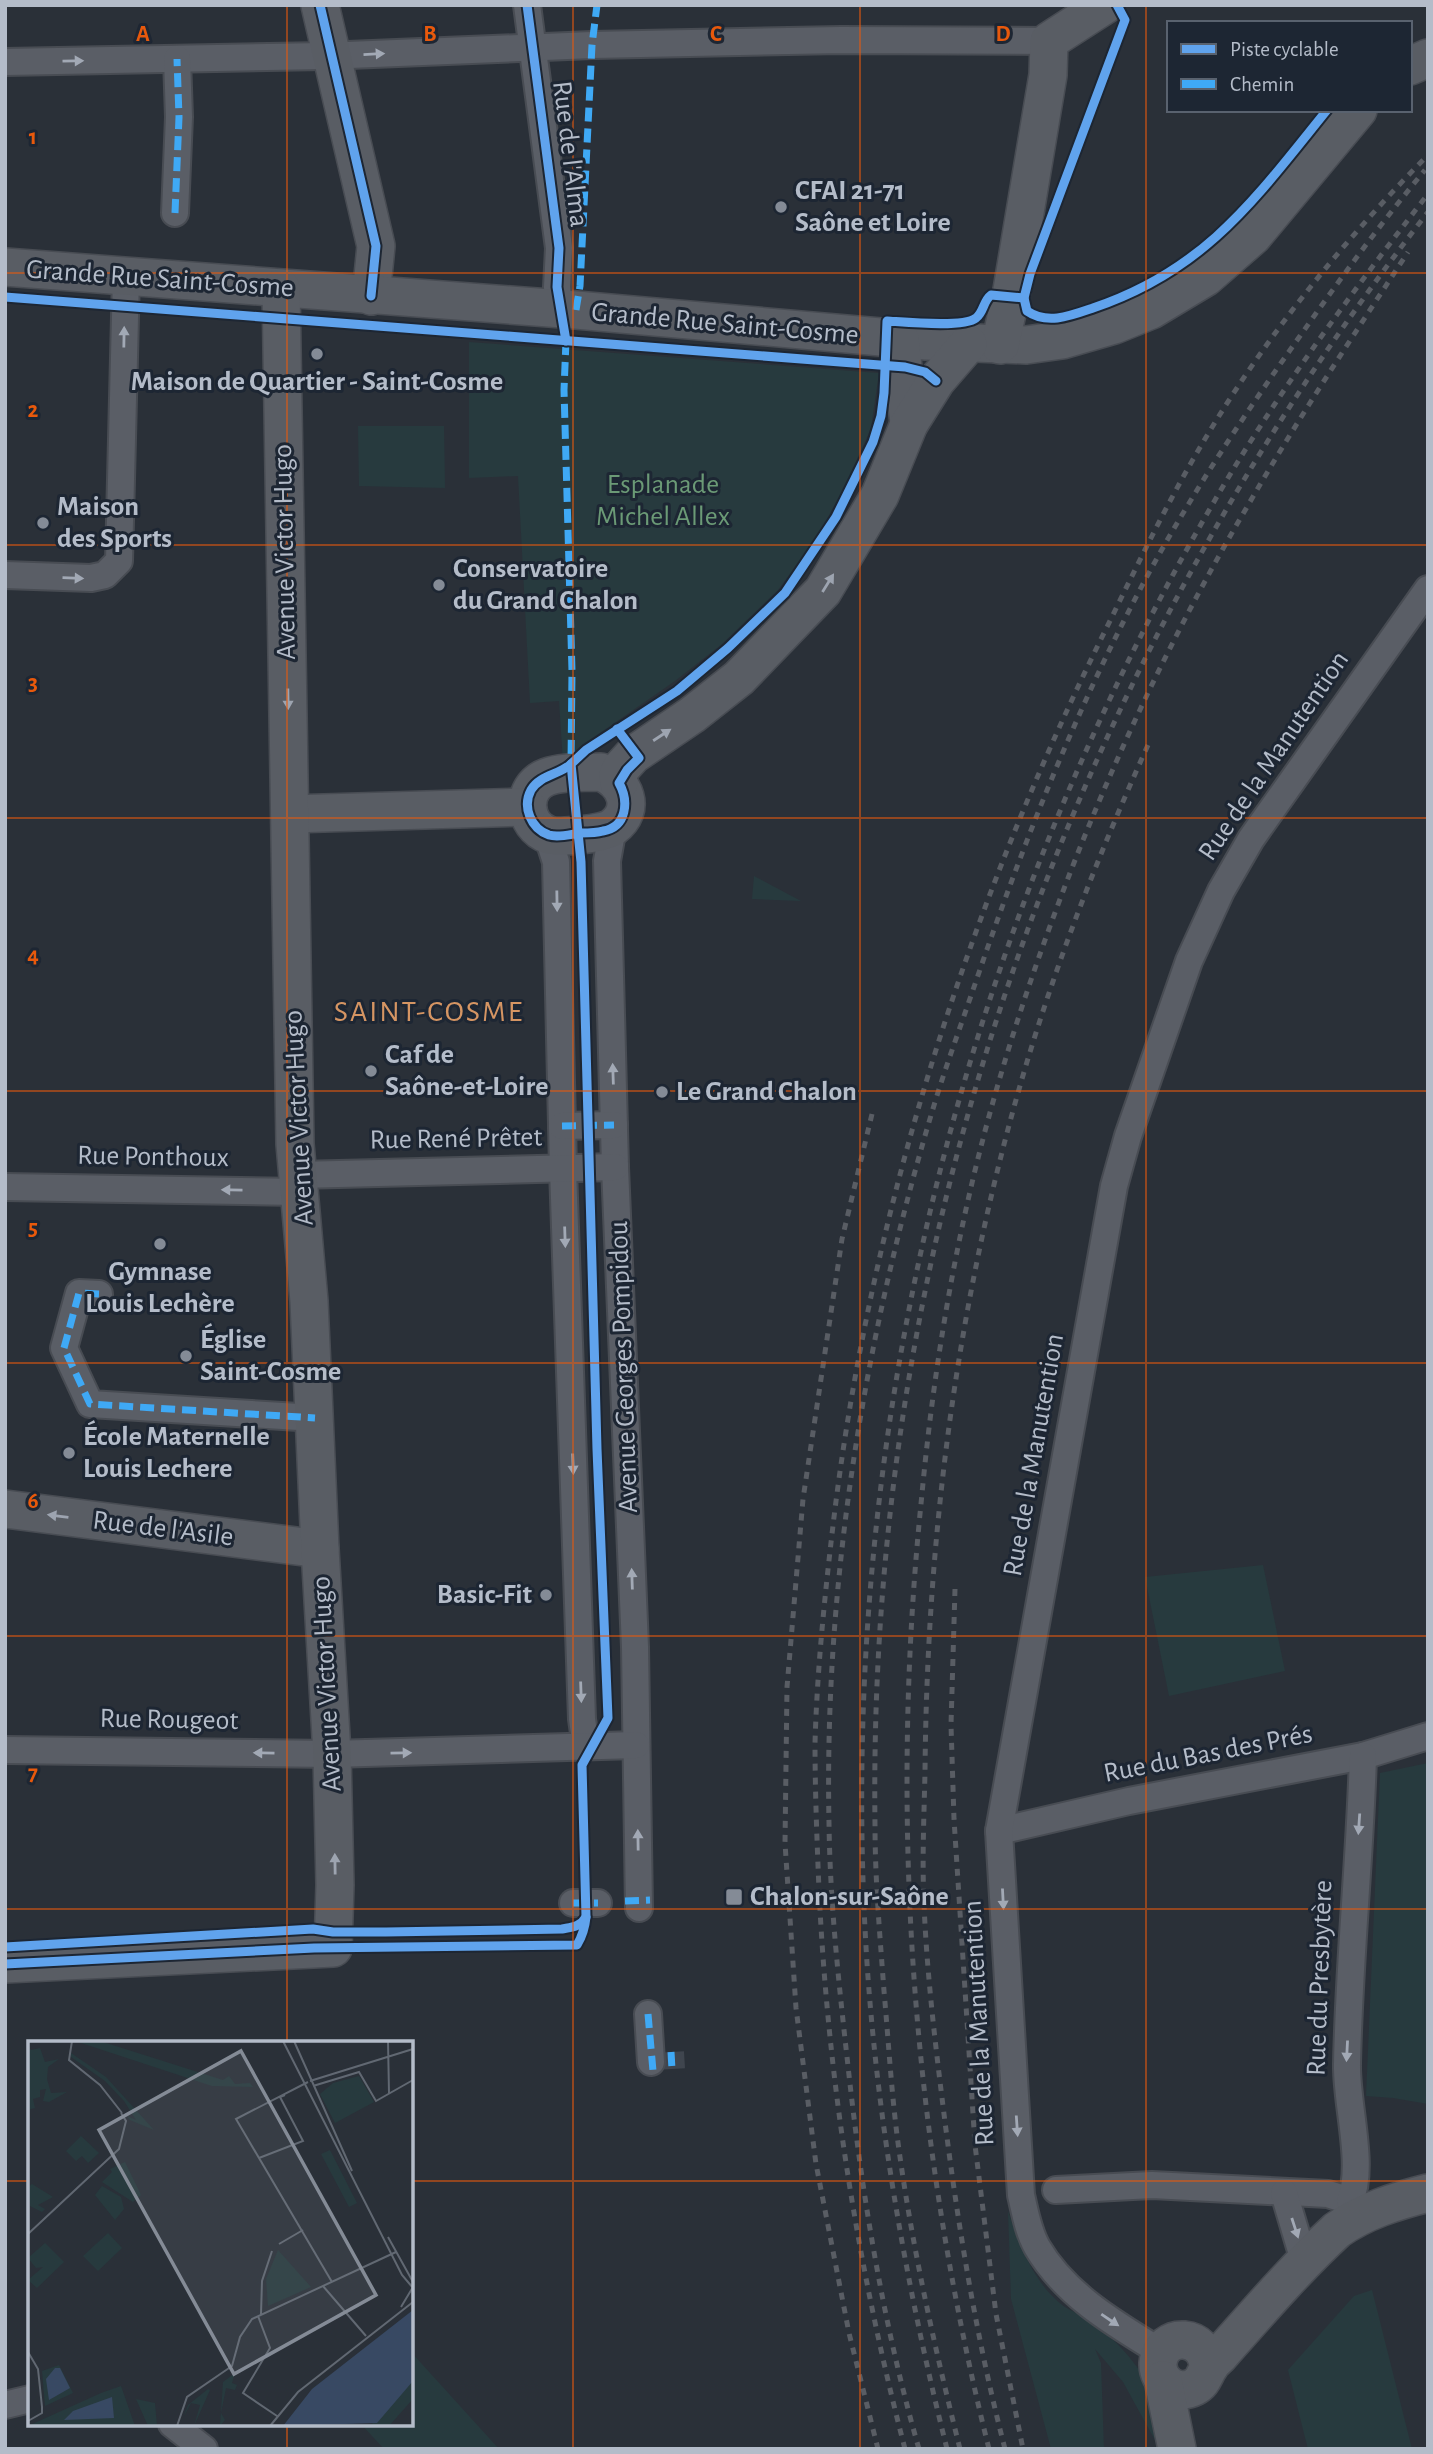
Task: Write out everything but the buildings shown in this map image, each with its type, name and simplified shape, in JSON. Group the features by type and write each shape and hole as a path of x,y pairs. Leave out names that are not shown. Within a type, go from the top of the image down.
{"street":[{"path":"320,5 376,246 371,296"},
{"name":"Rue de l'Alma","path":"527,5 559,248 559,310"},
{"path":"5,62 331,56 533,47 841,40 1049,41 1105,5"},
{"path":"290,814 537,820 558,836 606,831 621,819 625,810 624,793 618,775 622,767 633,755 692,715 739,678 823,591 880,495 909,424 936,381 984,344 1012,290 1045,89 1049,41"},
{"path":"1412,65 1428,58"},
{"path":"175,212 180,117 177,59"},
{"name":"Grande Rue Saint-Cosme","path":"5,267 900,339 984,344 1062,340 1114,325 1150,310 1206,277 1253,236 1356,112"},
{"path":"5,575 90,578 105,575 119,561 126,276"},
{"name":"Avenue Victor Hugo","path":"5,1965 333,1948 335,1885 332,1754 310,1301 295,1144 281,288"},
{"path":"900,339 909,424"},
{"name":"Rue de la Manutention","path":"1184,2366 1092,2307 1069,2286 1052,2269 1036,2245 1026,2219 1021,2195 999,1831 1114,1186 1128,1136 1189,961 1221,891 1251,839 1428,589"},
{"path":"537,820 530,791 546,777 601,772 619,783"},
{"name":"Avenue Georges Pompidou","path":"537,820 556,862 563,1169 582,1719 584,1733 594,1746"},
{"name":"Avenue Georges Pompidou","path":"613,827 607,861 615,1167 635,1647 639,1902"},
{"path":"562,1126 614,1125"},
{"name":"Rue René Prêtet","path":"299,1183 615,1167"},
{"name":"Rue Ponthoux","path":"5,1187 299,1183"},
{"path":"99,1294 79,1293 64,1348 90,1404 314,1418"},
{"name":"Rue de l'Asile","path":"5,1509 320,1549"},
{"name":"Rue du Bas des Prés","path":"999,1831 1129,1801 1363,1756 1428,1736"},
{"name":"Rue Rougeot","path":"5,1750 332,1754 636,1745"},
{"name":"Rue du Presbytère","path":"1353,2210 1355,2167 1346,2082 1363,1756"},
{"path":"648,2014 651,2062"},
{"path":"1056,2190 1152,2185 1328,2194 1338,2195 1353,2210"},
{"path":"1284,2193 1305,2264"},
{"path":"1184,2366 1251,2320 1353,2210 1427,2199"},
{"path":"1177,2449 1184,2366"},
{"path":"1184,2366 1185,2449"},
{"path":"5,2405 28,2399"},
{"path":"175,2426 204,2449"}],"green space":[{"name":"Esplanade Michel Allex","path":"469,342 879,373 871,428 847,483 815,540 778,590 722,644 675,681 590,740 578,757 563,763 559,701 530,703 518,476 469,478"},
{"path":"358,426 444,426 445,488 359,486"},
{"path":"754,876 801,901 752,899"},
{"path":"1263,1565 1285,1671 1169,1696 1145,1577"},
{"path":"1428,1763 1428,2104 1366,2096 1380,1773"},
{"path":"1008,2211 1022,2249 1042,2285 1061,2304 1108,2335 1140,2372 1151,2393 1163,2435 1156,2442 1123,2382 1095,2349 1101,2363 1104,2449 1051,2449 1011,2299"},
{"path":"1372,2290 1412,2449 1308,2449 1288,2370 1354,2296"},
{"path":"413,2354 499,2449 384,2449 363,2426 413,2426"}],"tunnel":[{"path":"671,2052 672,2069"}],"railway":[{"path":"905,2449 873,2311 847,2172 829,2032 816,1816 816,1717 826,1586 848,1417 870,1301 897,1185 967,958 1008,847 1105,631 1183,477 1245,375 1332,261 1428,155"},
{"path":"919,2449 884,2307 867,2211 841,2005 829,1823 829,1732 842,1549 869,1368 888,1278 910,1189 949,1058 1030,832 1095,680 1144,582 1180,518 1238,426 1346,272 1425,170"},
{"path":"947,2449 907,2269 879,2086 867,1963 862,1771 871,1581 894,1392 932,1206 982,1023 1047,843 1124,669 1239,460 1290,382 1428,194"},
{"path":"960,2449 919,2268 897,2137 879,1929 875,1825 882,1605 907,1389 951,1178 1013,972 1092,771 1188,578 1300,391 1428,212"},
{"path":"989,2449 941,2216 925,2098 914,1980 908,1861 907,1742 921,1504 941,1342 955,1263 982,1143 1028,988 1070,873 1129,733 1197,596 1247,507 1305,410 1408,252"},
{"path":"1005,2449 977,2327 963,2245 945,2122 930,1986 923,1854 932,1595 950,1419 964,1331 1001,1158 1024,1072 1065,947 1096,866 1148,745"},
{"path":"872,1114 842,1239 803,1499 787,1687 785,1843 796,2008 816,2164 849,2333 878,2449"},
{"path":"955,1589 951,1725 954,1819 975,2145 996,2314 1023,2449"}],"marked path":[{"path":"576,310 580,286 592,45 597,5"},
{"path":"175,213 179,117 177,59"},
{"path":"566,341 564,390 572,671 571,764"},
{"path":"562,1126 614,1125"},
{"path":"99,1294 79,1293 64,1348 90,1404 315,1418"},
{"path":"625,1901 650,1900"},
{"path":"573,1903 598,1903"},
{"path":"648,2014 653,2071"},
{"path":"671,2052 672,2069"}],"cycle path":[{"path":"320,5 376,246 371,296"},
{"path":"527,5 559,248 557,287 566,341"},
{"path":"1117,5 1125,20 1030,274 1024,298 1027,311 1043,318 1076,314 1133,292 1167,274 1198,252 1251,202 1325,112"},
{"path":"5,1964 314,1948 577,1945 586,1917 582,1765 608,1718 597,1449 581,862 571,764 586,750 677,691 728,648 785,593 836,517 873,442 881,416 884,393 887,321 959,323 976,318 991,295 1024,298"},
{"path":"5,297 905,367 925,372 936,381"},
{"path":"571,764 539,781 531,790 527,803 533,823 553,836 611,829 624,812 624,798 619,783 639,758 617,729"},
{"path":"5,1947 313,1929 333,1932 562,1929 578,1925 586,1917"}],"place":[{"name":"CFAI 21-71 Saône et Loire","path":"781,207"},
{"name":"Maison de Quartier - Saint-Cosme","path":"317,354"},
{"name":"Maison des Sports","path":"43,523"},
{"name":"Conservatoire du Grand Chalon","path":"439,585"},
{"name":"Caf de Saône-et-Loire","path":"371,1071"},
{"name":"Le Grand Chalon","path":"662,1092"},
{"name":"Gymnase Louis Lechère","path":"160,1244"},
{"name":"Église Saint-Cosme","path":"186,1356"},
{"name":"École Maternelle Louis Lechere","path":"69,1453"},
{"name":"Basic-Fit","path":"546,1595"},
{"name":"Chalon-sur-Saône","path":"734,1897"}],"district":[{"name":"SAINT-COSME","path":"429,1012"}]}
